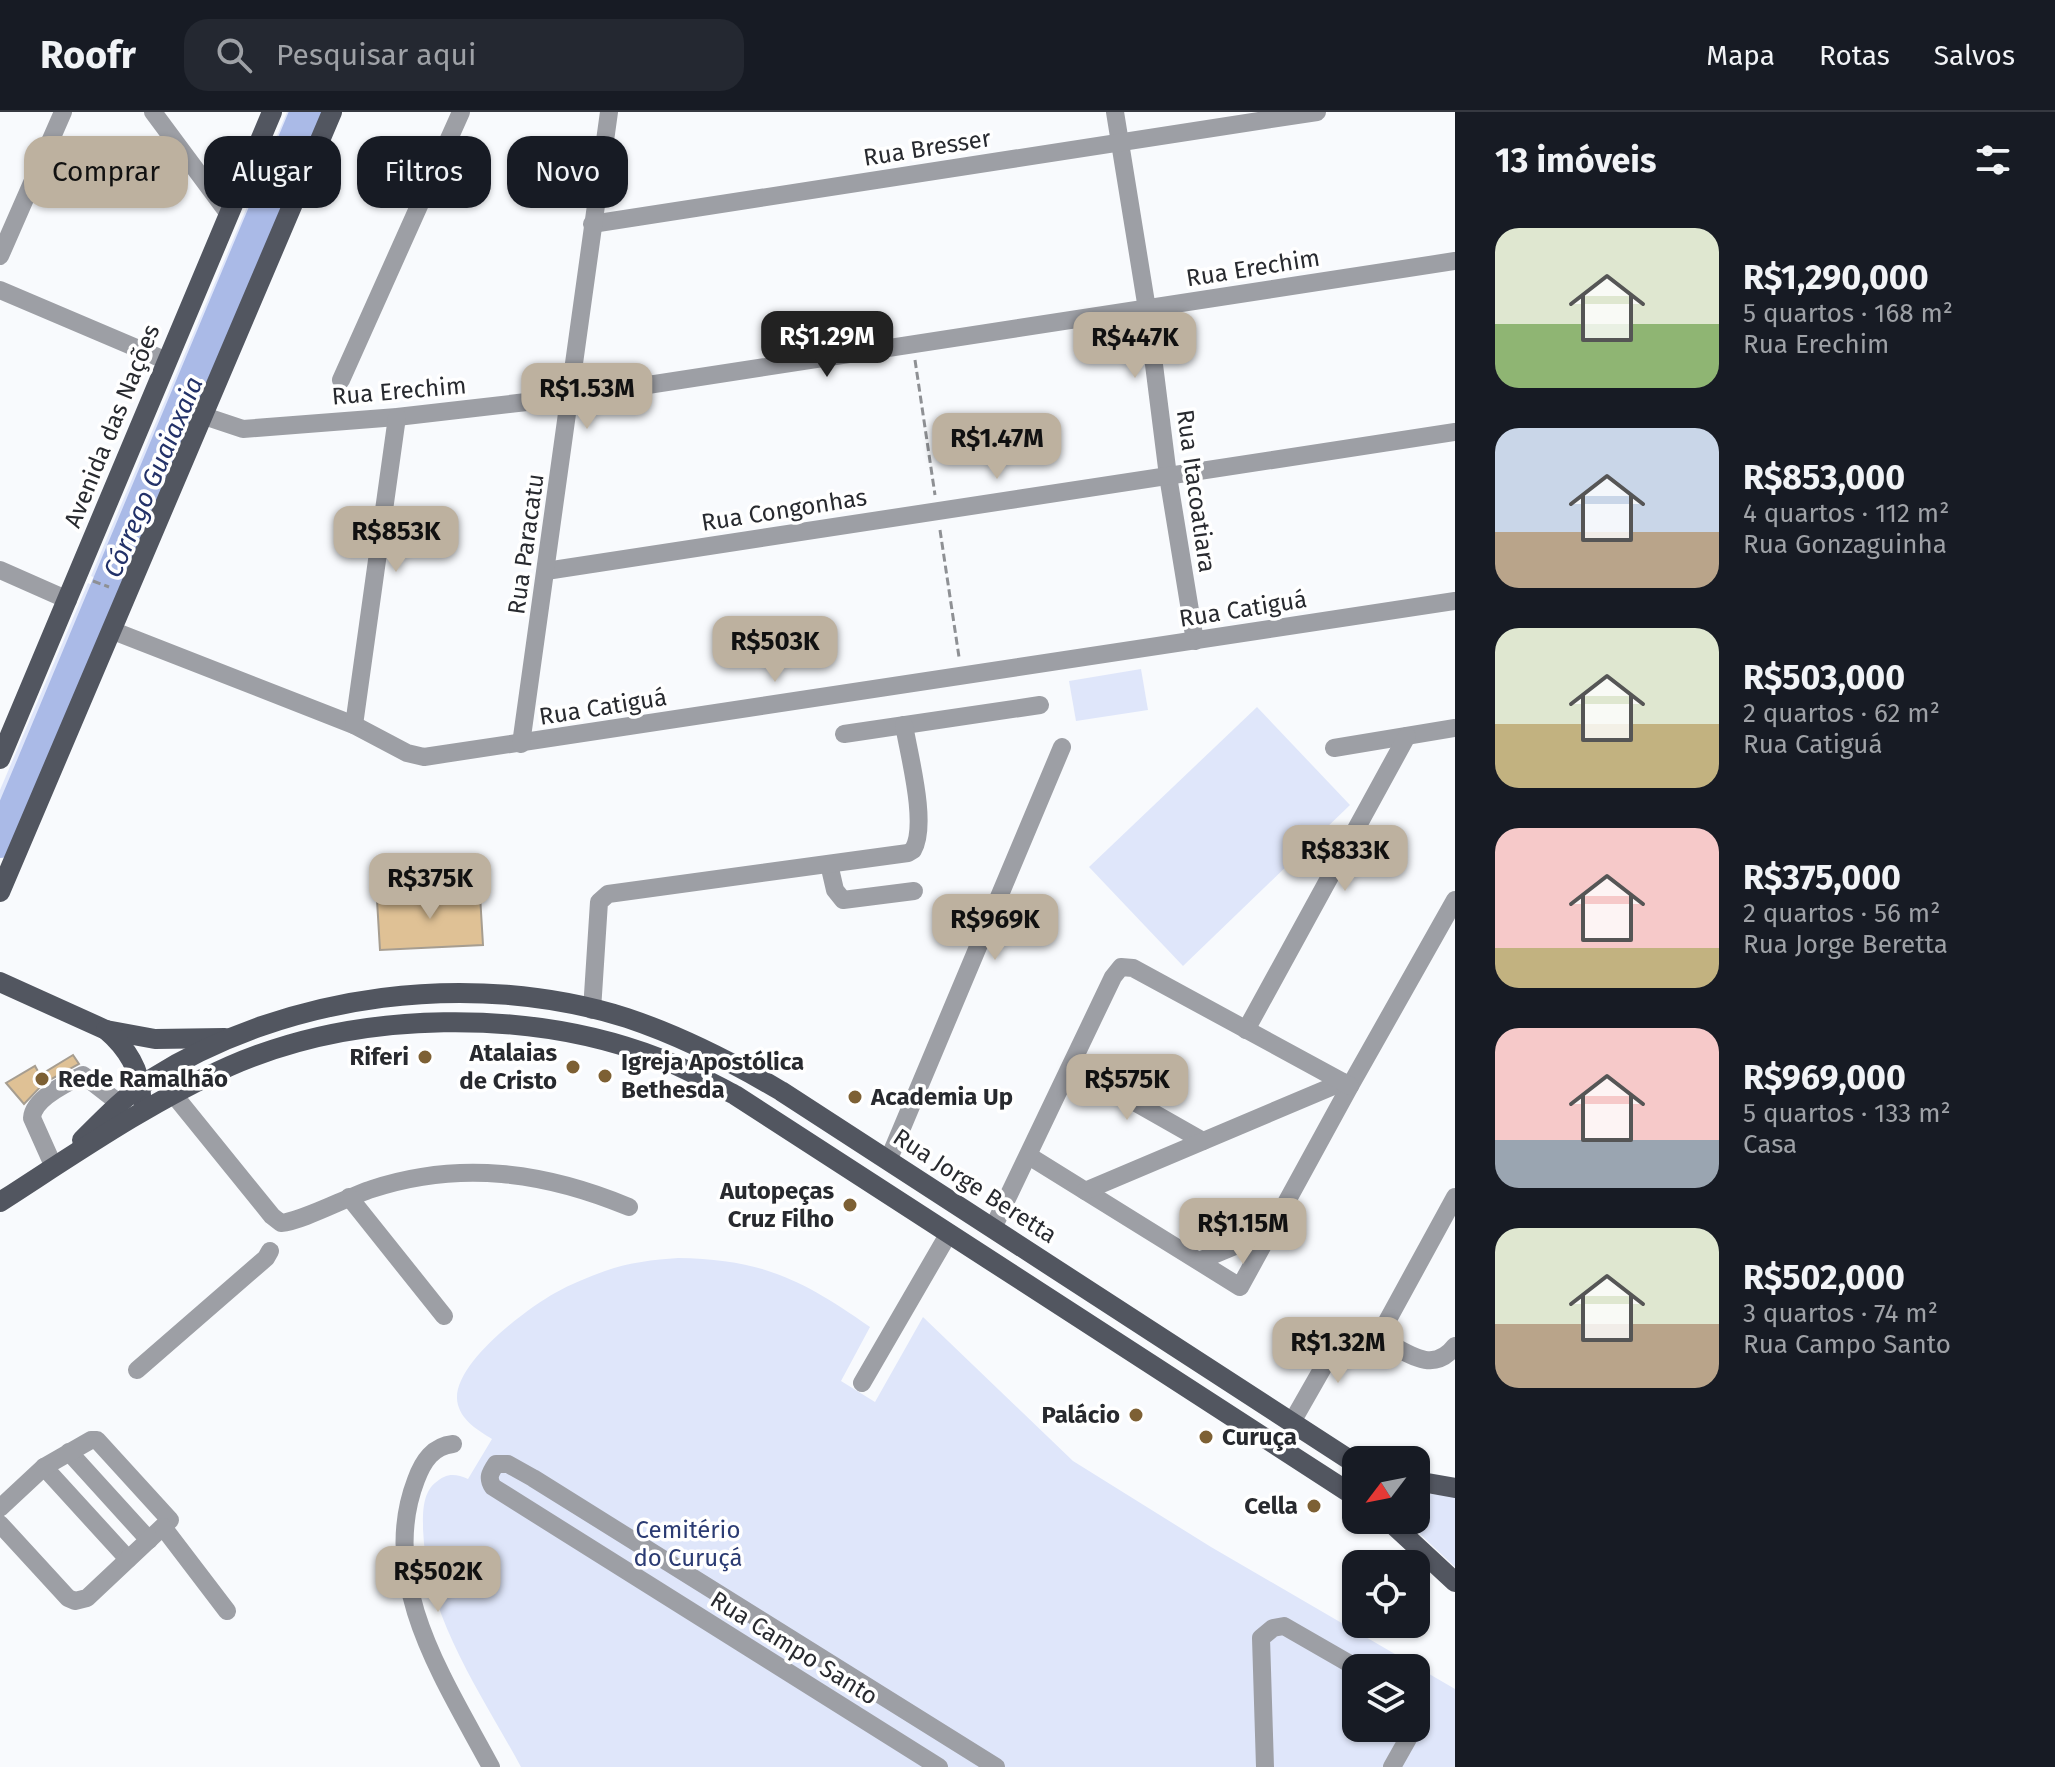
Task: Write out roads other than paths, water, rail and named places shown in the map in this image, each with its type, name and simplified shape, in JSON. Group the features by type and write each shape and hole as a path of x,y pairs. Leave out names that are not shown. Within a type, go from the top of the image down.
{"main road":[{"name":"Avenida das Nações","path":"0,759 272,112"},
{"path":"0,892 332,112"},
{"path":"0,982 106,1030 155,1039 234,1037"},
{"name":"Rua Jorge Beretta","path":"58,1162 119,1103 176,1065 234,1037 318,1010 405,996 494,995 539,999 592,1010 626,1018 669,1034 745,1070 1342,1455"},
{"name":"Rua Jorge Beretta","path":"4,1196 58,1162 229,1066 324,1036 450,1023 535,1028 576,1035 658,1058 735,1095 1342,1488"},
{"path":"58,1162 134,1107 142,1096 128,1053 106,1030"},
{"path":"1430,1484 1455,1488"},
{"path":"1403,1534 1455,1582"}],"street":[{"path":"0,256 5,233 63,112"},
{"path":"153,112 228,213"},
{"path":"341,380 461,112"},
{"name":"Rua Paracatu","path":"521,744 609,112"},
{"name":"Rua Itacoatiara","path":"1115,112 1195,641"},
{"name":"Rua Bresser","path":"592,224 1317,112"},
{"name":"Rua Erechim","path":"204,416 243,429 397,417 570,397 1455,261"},
{"path":"0,290 167,361"},
{"path":"354,725 397,417"},
{"name":"Rua Congonhas","path":"546,571 1455,432"},
{"path":"0,570 68,600"},
{"name":"Rua Catiguá","path":"111,630 354,725 407,753 424,757 1455,601"},
{"path":"844,734 1040,705"},
{"path":"592,1010 599,902 603,897 625,891 908,853 916,845 918,815 904,725"},
{"path":"1334,748 1455,728"},
{"path":"1246,1030 1407,736"},
{"path":"888,1161 1062,747"},
{"path":"829,864 835,890 843,900 914,891"},
{"path":"1029,1156 1240,1287 1346,1084 1455,900"},
{"path":"993,1228 1113,977 1121,967 1133,968 1346,1084"},
{"path":"1071,1066 1203,1141"},
{"path":"58,1162 32,1118 38,1103 83,1075 119,1103"},
{"path":"1085,1191 1346,1084"},
{"path":"174,1095 275,1220 289,1222 349,1197 417,1176 442,1172 491,1172 575,1187 629,1207"},
{"path":"349,1197 444,1316"},
{"path":"1379,1336 1455,1197"},
{"path":"1199,1261 1271,1231"},
{"path":"862,1383 949,1233"},
{"path":"137,1370 266,1258 270,1251"},
{"path":"1292,1422 1346,1331 1356,1329 1379,1336 1427,1362 1443,1359 1455,1346"},
{"path":"0,1508 44,1467 91,1440 101,1442 170,1520 87,1598 75,1601 68,1598 0,1524"},
{"path":"453,1444 434,1450 420,1470 412,1491 406,1517 408,1579 420,1628 443,1679 491,1767"},
{"path":"69,1452 156,1533 227,1611"},
{"name":"Rua Campo Santo","path":"938,1766 493,1487 489,1481 494,1467 499,1463 508,1464 996,1767"},
{"path":"44,1467 128,1559"},
{"path":"596,1553 612,1527"},
{"path":"709,1624 725,1597"},
{"path":"1265,1767 1259,1651 1261,1638 1273,1628 1284,1626 1342,1659"},
{"path":"824,1695 841,1669"},
{"path":"938,1766 952,1740"},
{"path":"1392,1767 1406,1742"}],"waterway":[{"name":"Córrego Guaiaxaia","path":"0,842 306,112"}],"place":[{"name":"Riferi","path":"425,1057"},
{"name":"Atalaias de Cristo","path":"573,1067"},
{"name":"Igreja Apostólica Bethesda","path":"605,1076"},
{"name":"Rede Ramalhão","path":"42,1079"},
{"name":"Academia Up","path":"855,1097"},
{"name":"Autopeças Cruz Filho","path":"850,1205"},
{"name":"Palácio","path":"1136,1415"},
{"name":"Curuça","path":"1206,1437"},
{"name":"Cella","path":"1314,1506"}],"park label":[{"name":"Cemitério do Curuçá","path":"688,1544"}]}
